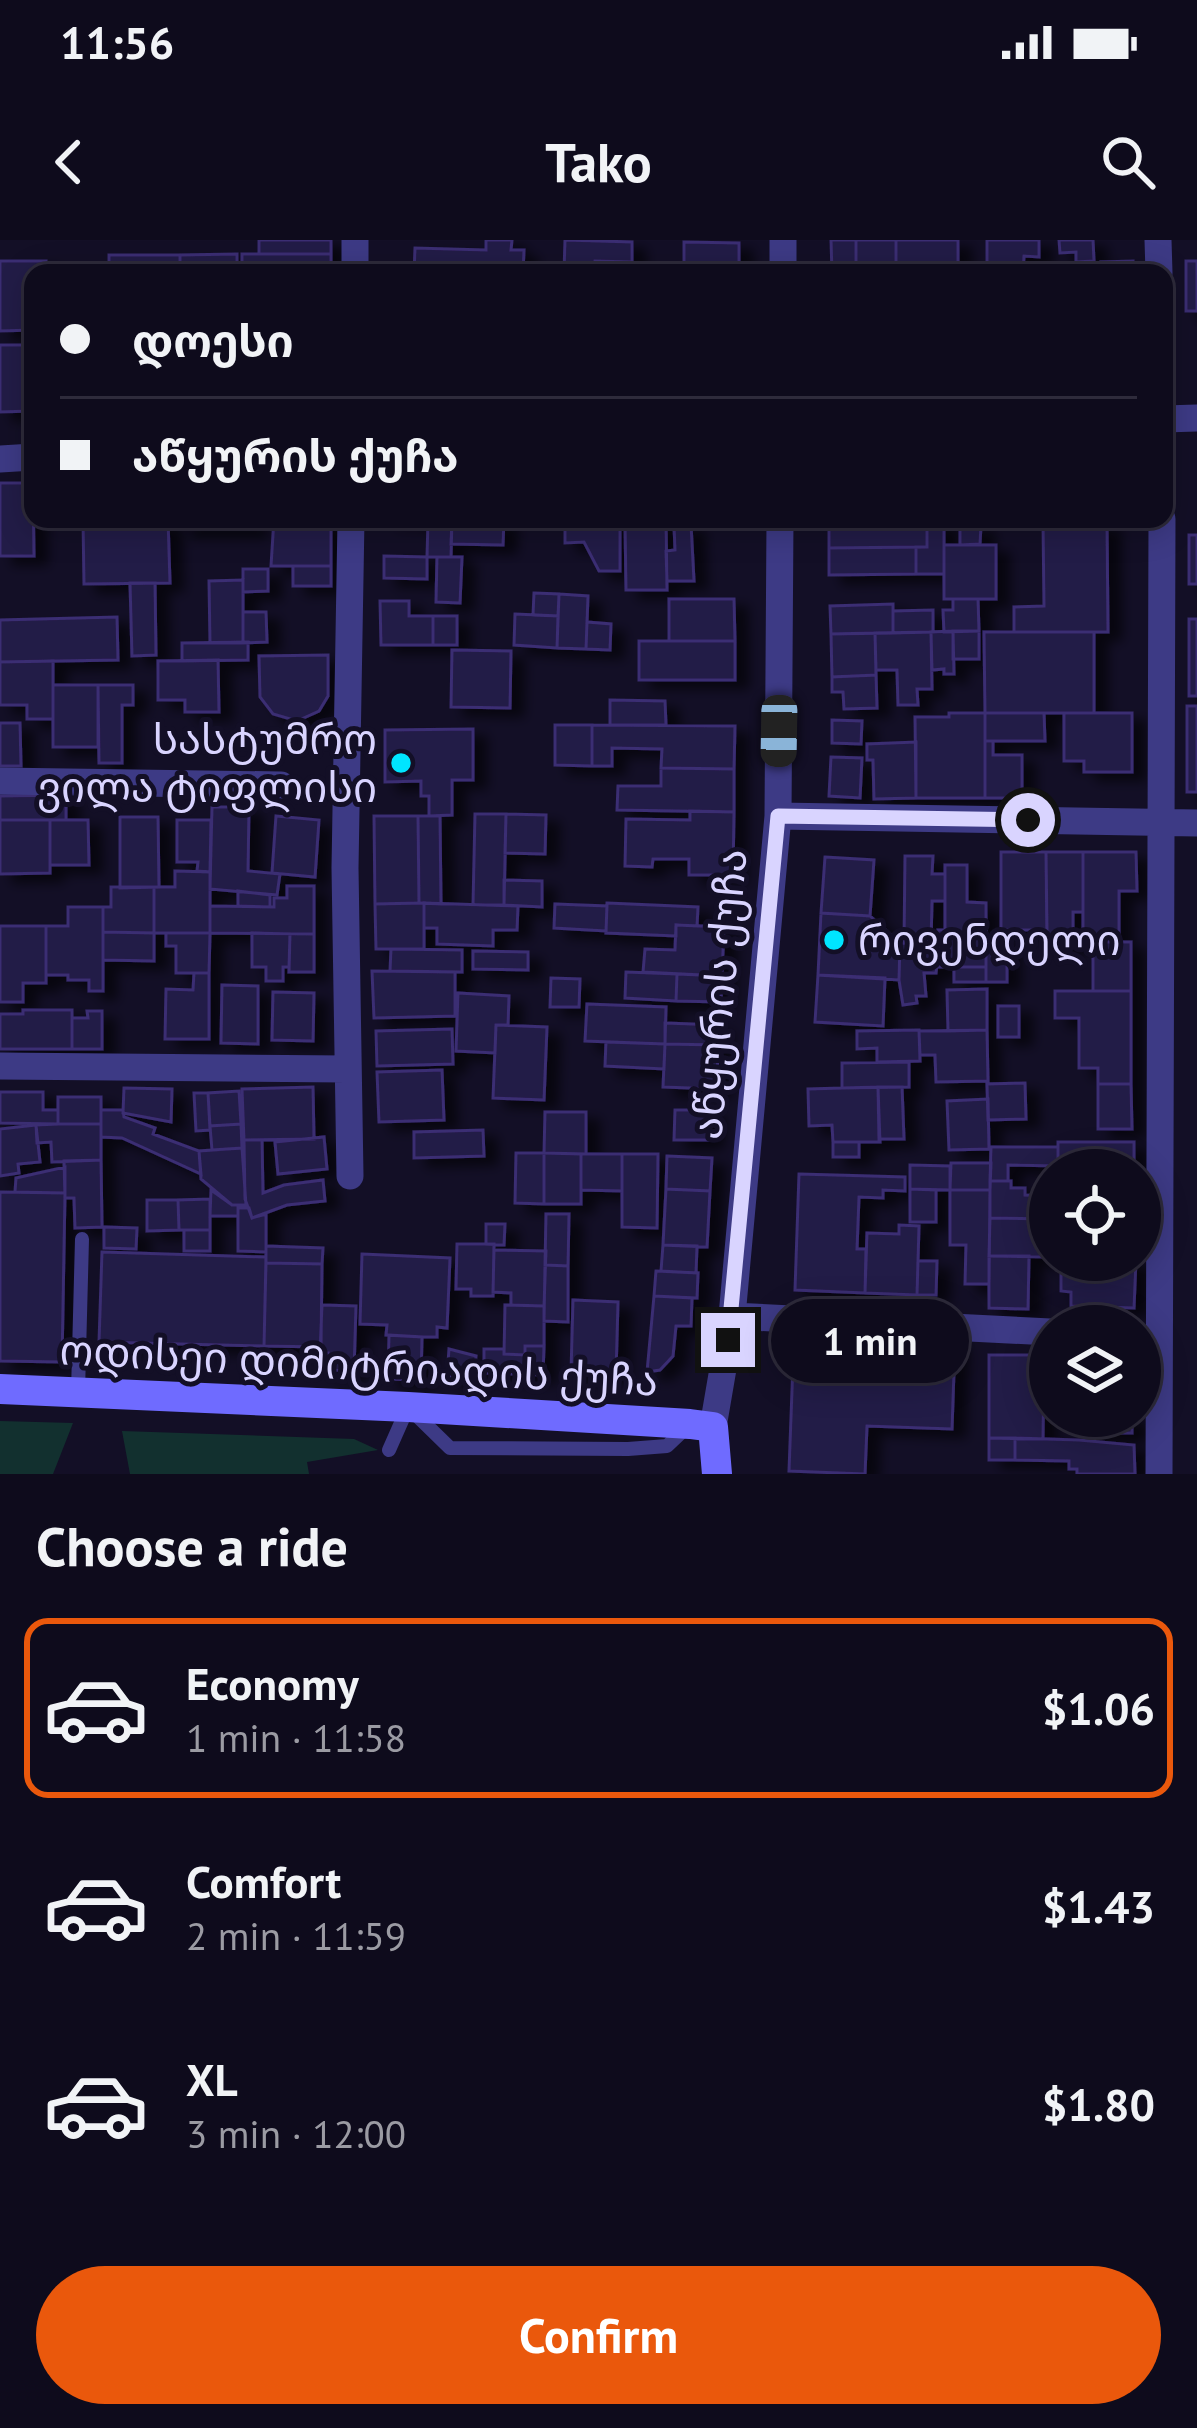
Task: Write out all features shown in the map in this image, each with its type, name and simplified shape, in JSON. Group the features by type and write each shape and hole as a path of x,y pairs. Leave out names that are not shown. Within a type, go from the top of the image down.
{"main road":[{"name":"ოდისეი დიმიტრიადის ქუჩა","path":"0,1389 702,1426"},
{"name":"აწყურის ქუჩა","path":"702,1426 717,1474"}],"street":[{"path":"350,1176 346,868 351,528"},
{"name":"აწყურის ქუჩა","path":"702,1426 732,1316 778,816 781,528"},
{"path":"1151,1305 1162,823 1162,528"},
{"path":"0,782 281,785"},
{"path":"778,816 1197,823"},
{"path":"0,1066 346,1069"},
{"path":"732,1316 1029,1331"},
{"path":"1157,1437 1159,1474"}],"lane":[{"path":"78,1393 82,1239"},
{"path":"389,1450 408,1407"}],"green space":[{"path":"0,1421 73,1423 53,1474 0,1474"},
{"path":"122,1431 354,1439 378,1450 307,1462 309,1474 130,1474"}],"building":[{"path":"259,240 331,240 331,254 259,254"},
{"path":"486,240 512,240 511,250 524,250 523,264 414,264 415,248 486,250"},
{"path":"565,240 632,242 632,262 564,264"},
{"path":"831,240 856,240 856,264 832,264"},
{"path":"856,240 896,240 896,264 856,264"},
{"path":"896,240 958,240 958,264 896,264"},
{"path":"987,240 1039,240 1039,257 1024,256 1024,264 987,264"},
{"path":"1059,240 1093,240 1094,261 1076,262 1076,252 1060,253"},
{"path":"684,242 739,243 739,264 684,264"},
{"path":"237,254 237,264 180,264 180,255"},
{"path":"242,254 331,254 331,264 242,264"},
{"path":"109,255 180,255 180,264 109,264"},
{"path":"0,261 46,261 24,264 24,330 0,331"},
{"path":"1186,261 1197,261 1197,311 1186,311"},
{"path":"0,345 24,345 24,411 0,412"},
{"path":"0,483 24,483 24,528 34,528 34,556 0,556"},
{"path":"83,528 168,528 170,583 84,584"},
{"path":"273,528 331,528 331,566 271,566"},
{"path":"428,528 452,528 451,557 427,557"},
{"path":"452,528 504,528 503,545 451,544"},
{"path":"565,528 620,528 620,571 599,571 584,542 565,543"},
{"path":"625,528 666,528 667,590 626,590"},
{"path":"674,528 691,528 694,581 667,581 666,551 675,550"},
{"path":"829,528 927,528 927,547 829,548"},
{"path":"927,528 944,528 944,574 916,574 916,547 927,547"},
{"path":"960,528 981,528 980,544 960,545"},
{"path":"1043,528 1107,528 1108,632 1014,632 1014,607 1044,606"},
{"path":"1189,535 1197,535 1197,584 1189,584"},
{"path":"944,545 996,545 996,599 944,599"},
{"path":"916,547 916,574 829,575 829,548"},
{"path":"384,556 427,557 427,579 384,578"},
{"path":"437,557 462,557 460,603 436,602"},
{"path":"293,566 331,566 331,586 293,586"},
{"path":"243,569 268,569 268,591 243,592"},
{"path":"243,580 243,643 210,643 209,581"},
{"path":"130,583 155,583 156,655 132,656"},
{"path":"534,593 559,594 558,616 533,615"},
{"path":"559,594 588,596 586,649 557,648"},
{"path":"669,599 734,599 735,641 669,641"},
{"path":"953,599 978,599 979,631 944,632 943,610 953,610"},
{"path":"380,601 409,601 409,616 433,616 433,645 381,645"},
{"path":"893,604 893,633 831,634 830,606"},
{"path":"933,610 933,632 893,633 893,611"},
{"path":"243,612 266,612 267,642 243,643"},
{"path":"515,614 558,616 557,648 514,645"},
{"path":"433,616 457,616 457,645 433,645"},
{"path":"117,617 118,660 0,662 0,620"},
{"path":"1189,619 1197,619 1197,696 1189,696"},
{"path":"587,622 611,624 610,650 586,649"},
{"path":"953,631 979,631 979,659 953,659"},
{"path":"953,631 954,674 932,670 931,632"},
{"path":"931,632 932,689 917,689 918,705 898,705 897,670 876,670 875,633"},
{"path":"984,632 1094,632 1094,713 985,713"},
{"path":"875,633 876,675 832,677 831,634"},
{"path":"639,641 735,641 735,680 639,680"},
{"path":"248,642 248,660 182,661 182,643"},
{"path":"452,650 511,651 510,708 451,707"},
{"path":"328,655 328,696 319,711 297,721 273,714 260,697 259,656"},
{"path":"218,660 219,712 185,712 185,700 158,700 158,661"},
{"path":"53,661 53,719 27,719 27,705 0,705 0,662"},
{"path":"876,675 877,708 844,709 843,692 832,692 832,677"},
{"path":"53,685 98,685 98,747 53,747"},
{"path":"98,685 133,685 133,705 122,705 122,763 99,763"},
{"path":"610,700 665,701 666,725 610,725"},
{"path":"1187,706 1197,706 1197,792 1187,792"},
{"path":"949,713 985,713 985,798 916,798 915,717 949,717"},
{"path":"985,713 1044,713 1045,741 985,741"},
{"path":"1064,713 1132,713 1132,772 1084,772 1084,761 1064,761"},
{"path":"832,720 862,721 861,744 832,743"},
{"path":"0,723 20,723 21,766 0,766"},
{"path":"555,725 592,725 592,766 555,765"},
{"path":"592,725 735,726 734,769 661,768 662,749 612,748 612,766 592,766"},
{"path":"473,729 473,780 452,780 452,815 429,816 429,796 421,796 421,781 385,782 385,730"},
{"path":"985,741 993,741 993,755 1022,755 1022,798 985,798"},
{"path":"916,742 916,798 874,799 873,760 867,760 867,744"},
{"path":"831,757 862,758 860,798 829,796"},
{"path":"661,768 734,769 734,812 617,810 618,786 661,786"},
{"path":"66,795 66,820 0,820 0,796"},
{"path":"212,807 249,807 248,871 280,874 277,895 210,889"},
{"path":"690,811 734,812 733,875 689,875 689,859 653,859 652,867 625,866 626,819 690,820"},
{"path":"475,814 506,814 504,905 473,905"},
{"path":"506,814 546,815 545,854 505,853"},
{"path":"276,816 319,820 315,877 272,873"},
{"path":"374,816 418,816 419,903 375,904"},
{"path":"418,816 440,816 441,904 419,903"},
{"path":"120,817 158,817 159,887 120,888"},
{"path":"0,820 50,820 50,873 0,874"},
{"path":"50,820 88,820 89,865 50,865"},
{"path":"177,820 211,820 210,872 197,871 198,862 177,862"},
{"path":"1001,852 1046,852 1047,930 1001,930"},
{"path":"1046,852 1083,852 1083,912 1073,912 1073,945 1047,945"},
{"path":"1083,852 1136,852 1137,891 1119,891 1119,942 1083,942"},
{"path":"905,856 933,856 932,874 945,874 945,901 932,901 931,944 904,943"},
{"path":"825,857 874,860 870,916 821,913"},
{"path":"945,865 967,865 967,902 986,903 986,967 938,967 938,930 945,930"},
{"path":"175,871 210,872 210,933 154,933 154,887 175,887"},
{"path":"504,880 542,881 542,907 504,905"},
{"path":"287,886 314,886 314,934 210,933 210,906 274,907 274,898 287,898"},
{"path":"111,887 154,887 154,933 103,932 103,907 111,907"},
{"path":"238,891 270,895 270,907 238,906"},
{"path":"424,903 424,949 376,949 375,904"},
{"path":"424,903 518,906 517,930 493,930 493,946 437,944 437,928 424,928"},
{"path":"607,903 698,907 697,926 676,925 676,936 606,933"},
{"path":"555,904 607,906 606,931 554,928"},
{"path":"68,907 103,907 103,991 89,991 89,980 46,975 46,926 68,926"},
{"path":"821,913 870,916 900,943 899,980 818,975"},
{"path":"676,925 724,927 722,976 643,972 645,949 675,950"},
{"path":"0,926 46,926 46,983 23,983 23,1002 0,1002"},
{"path":"103,932 154,933 154,961 103,960"},
{"path":"166,933 210,933 209,973 176,973 176,946 166,946"},
{"path":"252,933 290,934 289,967 283,967 283,981 266,981 266,967 252,967"},
{"path":"290,934 314,934 314,972 289,972"},
{"path":"986,941 1007,941 1007,982 986,982"},
{"path":"1093,942 1131,942 1131,991 1093,991"},
{"path":"900,943 934,944 934,954 938,954 936,973 924,973 926,996 916,996 917,1003 903,1005"},
{"path":"391,949 462,950 462,972 390,971"},
{"path":"473,951 528,952 528,970 473,969"},
{"path":"954,967 986,967 986,982 954,982"},
{"path":"372,971 455,972 455,1016 374,1018"},
{"path":"626,972 677,974 676,1001 625,998"},
{"path":"194,973 209,973 209,1039 165,1039 166,989 193,990"},
{"path":"677,974 722,976 721,1002 676,1001"},
{"path":"818,975 885,978 883,1026 815,1022"},
{"path":"551,978 580,979 579,1007 550,1007"},
{"path":"222,985 258,986 258,1044 221,1043"},
{"path":"987,989 987,1030 948,1031 947,990"},
{"path":"1055,991 1131,991 1131,1084 1098,1084 1098,1068 1079,1068 1079,1018 1055,1018"},
{"path":"273,992 314,993 313,1041 272,1040"},
{"path":"458,993 509,996 508,1025 496,1025 495,1053 456,1051"},
{"path":"587,1004 666,1007 665,1044 585,1041"},
{"path":"998,1006 1019,1006 1019,1037 998,1037"},
{"path":"23,1010 72,1010 72,1049 0,1049 0,1014 23,1014"},
{"path":"87,1011 102,1011 102,1049 72,1049 72,1018 88,1018"},
{"path":"665,1023 719,1025 718,1045 665,1044"},
{"path":"496,1025 547,1027 544,1100 493,1098"},
{"path":"452,1029 453,1064 377,1066 376,1031"},
{"path":"919,1030 920,1061 877,1062 877,1048 857,1049 857,1031"},
{"path":"987,1030 988,1081 936,1082 935,1055 920,1055 919,1031"},
{"path":"606,1042 665,1044 664,1069 605,1066"},
{"path":"665,1044 718,1045 717,1089 663,1087"},
{"path":"909,1062 909,1087 842,1088 842,1063"},
{"path":"442,1070 444,1120 379,1122 377,1072"},
{"path":"1025,1083 1026,1119 988,1120 987,1084"},
{"path":"1098,1084 1131,1084 1132,1129 1098,1129"},
{"path":"313,1087 314,1139 244,1140 242,1089"},
{"path":"878,1087 880,1142 833,1142 832,1125 809,1126 808,1089"},
{"path":"878,1087 902,1087 904,1139 879,1139"},
{"path":"124,1088 172,1089 171,1122 123,1113"},
{"path":"239,1091 241,1124 210,1126 208,1093"},
{"path":"0,1092 43,1092 43,1110 58,1110 58,1124 0,1123"},
{"path":"194,1093 208,1093 210,1130 196,1131"},
{"path":"58,1097 101,1097 101,1124 58,1124"},
{"path":"988,1099 989,1149 949,1150 947,1101"},
{"path":"101,1110 123,1110 124,1117 155,1128 153,1134 199,1151 201,1174 122,1138 101,1137"},
{"path":"675,1110 711,1110 710,1140 674,1140"},
{"path":"545,1112 586,1112 586,1154 544,1153"},
{"path":"101,1124 101,1160 52,1162 51,1142 37,1143 36,1125"},
{"path":"241,1124 242,1148 212,1150 210,1126"},
{"path":"36,1125 40,1162 18,1164 19,1173 0,1176 0,1129"},
{"path":"483,1130 484,1156 414,1158 414,1132"},
{"path":"324,1137 327,1169 278,1174 275,1142"},
{"path":"244,1140 262,1140 263,1193 323,1180 325,1201 287,1205 252,1218 245,1199"},
{"path":"833,1142 859,1142 859,1157 833,1157"},
{"path":"1058,1142 1134,1142 1134,1149 1058,1149"},
{"path":"991,1147 1058,1147 1029,1149 1029,1165 1008,1165 1008,1181 990,1181"},
{"path":"242,1148 246,1205 232,1205 201,1179 199,1151"},
{"path":"516,1153 544,1153 544,1204 515,1203"},
{"path":"544,1153 581,1154 581,1204 544,1204"},
{"path":"581,1154 622,1154 622,1191 581,1190"},
{"path":"622,1154 658,1154 657,1228 622,1227"},
{"path":"667,1156 712,1158 710,1191 666,1189"},
{"path":"101,1160 102,1227 75,1228 74,1198 65,1198 64,1161"},
{"path":"951,1163 991,1163 990,1190 950,1190"},
{"path":"910,1165 950,1166 950,1190 910,1189"},
{"path":"65,1167 65,1193 15,1192 16,1178"},
{"path":"799,1174 905,1177 905,1191 883,1190 883,1198 859,1197 857,1249 866,1249 865,1293 795,1290"},
{"path":"990,1181 1011,1181 1011,1188 1025,1188 1029,1219 990,1218"},
{"path":"666,1189 710,1191 707,1247 663,1245"},
{"path":"910,1189 936,1190 936,1222 910,1222"},
{"path":"211,1190 238,1205 238,1216 210,1216"},
{"path":"950,1190 990,1190 989,1284 965,1284 966,1245 950,1245"},
{"path":"0,1192 65,1193 62,1362 0,1361"},
{"path":"210,1199 210,1230 179,1230 178,1200"},
{"path":"147,1200 178,1200 179,1230 147,1231"},
{"path":"238,1208 249,1208 252,1218 266,1214 266,1252 238,1251"},
{"path":"546,1214 569,1214 568,1266 545,1265"},
{"path":"990,1218 1029,1219 1029,1257 989,1256"},
{"path":"486,1224 505,1224 504,1245 486,1244"},
{"path":"899,1225 919,1226 917,1295 865,1293 867,1233 899,1234"},
{"path":"104,1227 137,1228 136,1249 104,1248"},
{"path":"184,1230 210,1230 210,1251 184,1251"},
{"path":"457,1244 494,1244 493,1296 471,1296 471,1289 456,1289"},
{"path":"663,1245 697,1246 696,1273 661,1271"},
{"path":"266,1246 323,1248 322,1264 266,1263"},
{"path":"494,1250 546,1251 544,1306 511,1305 511,1293 493,1292"},
{"path":"102,1252 266,1257 264,1346 99,1342"},
{"path":"362,1254 450,1258 447,1328 437,1327 437,1337 422,1337 386,1335 387,1325 360,1324"},
{"path":"989,1256 1029,1256 1028,1309 989,1308"},
{"path":"918,1261 937,1261 936,1295 917,1295"},
{"path":"266,1263 322,1264 321,1347 264,1346"},
{"path":"545,1265 568,1266 568,1322 544,1321"},
{"path":"656,1271 698,1273 697,1298 654,1296"},
{"path":"1061,1281 1135,1281 1134,1305 1071,1305 1071,1292 1061,1291"},
{"path":"654,1296 692,1298 691,1326 676,1326 673,1356 660,1370 647,1372"},
{"path":"573,1300 618,1302 616,1374 571,1373"},
{"path":"322,1305 356,1306 354,1371 327,1370 328,1353 320,1353"},
{"path":"505,1305 544,1306 544,1346 525,1346 525,1355 504,1354"},
{"path":"389,1335 422,1337 421,1380 388,1379"},
{"path":"794,1337 955,1342 952,1429 867,1426 865,1474 789,1471"},
{"path":"525,1346 544,1346 543,1375 484,1373 484,1349 525,1355"},
{"path":"449,1349 476,1356 474,1379 447,1377"},
{"path":"989,1355 1029,1355 1029,1437 1043,1439 989,1438"},
{"path":"989,1438 1015,1438 1015,1460 989,1460"},
{"path":"1015,1438 1134,1445 1135,1474 1077,1474 1077,1469 1069,1469 1069,1461 1015,1460"}],"place":[{"name":"სასტუმრო ვილა ტიფლისი","path":"401,763"},
{"name":"რივენდელი","path":"834,940"}],"route":[{"path":"728,1340 778,816 1028,820"}]}
